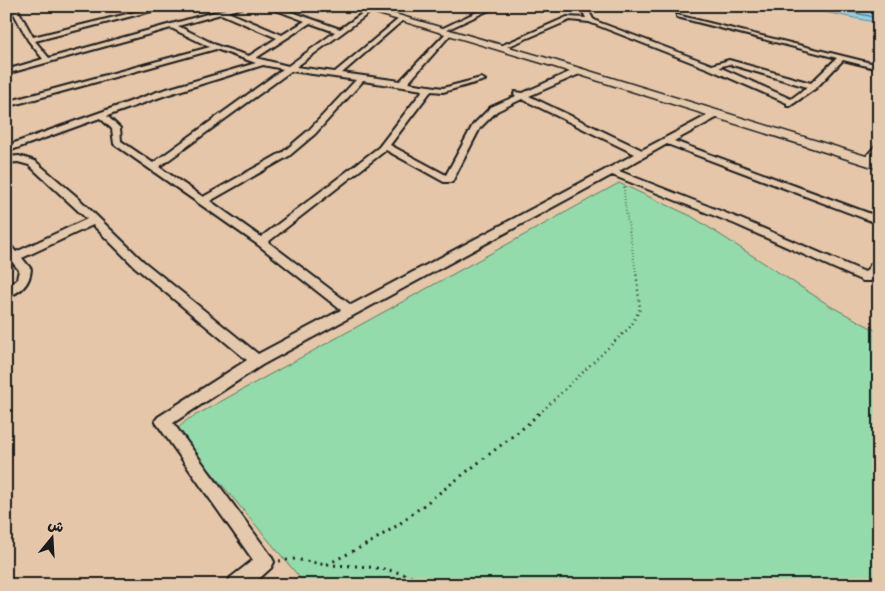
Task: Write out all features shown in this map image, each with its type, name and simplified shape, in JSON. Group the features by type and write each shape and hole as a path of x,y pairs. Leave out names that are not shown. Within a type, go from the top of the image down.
{"street":[{"path":"13,6 31,40 48,61"},
{"path":"31,40 168,6"},
{"path":"6,72 244,6"},
{"path":"268,6 339,31"},
{"path":"356,6 579,72 879,165"},
{"path":"401,85 444,32 495,6"},
{"path":"583,6 590,20"},
{"path":"153,167 370,10"},
{"path":"222,12 283,38"},
{"path":"678,16 879,67"},
{"path":"500,48 569,18 590,20 712,67 791,103 813,86 842,57"},
{"path":"336,75 401,20"},
{"path":"249,59 310,22"},
{"path":"172,26 216,47 249,59 289,68 443,90 481,80"},
{"path":"6,105 216,47"},
{"path":"712,67 729,62 813,86"},
{"path":"6,148 163,93 263,63"},
{"path":"385,146 448,180 476,128 494,109 518,95 579,72"},
{"path":"201,202 286,154 312,132 360,79"},
{"path":"261,242 313,204 385,146 428,89"},
{"path":"518,95 642,154"},
{"path":"237,585 264,562 163,421 257,361 617,173 642,154 717,114"},
{"path":"101,116 116,128 117,142 261,242 350,311"},
{"path":"667,141 879,221"},
{"path":"867,161 879,147"},
{"path":"6,160 19,159 32,163 139,264 257,361"},
{"path":"617,173 738,222 866,278 879,263"},
{"path":"6,293 16,288 25,277 25,269 10,252 94,220"}],"path":[{"path":"326,565 371,542 398,525 527,425 631,326 640,309 640,289 617,173"},
{"path":"264,562 295,559 326,565 382,567 420,580 427,585"}],"green space":[{"path":"619,183 691,216 832,307 879,332 879,585 306,585 176,430 187,420"}],"water":[{"path":"796,6 879,6 879,23 805,8"}]}
